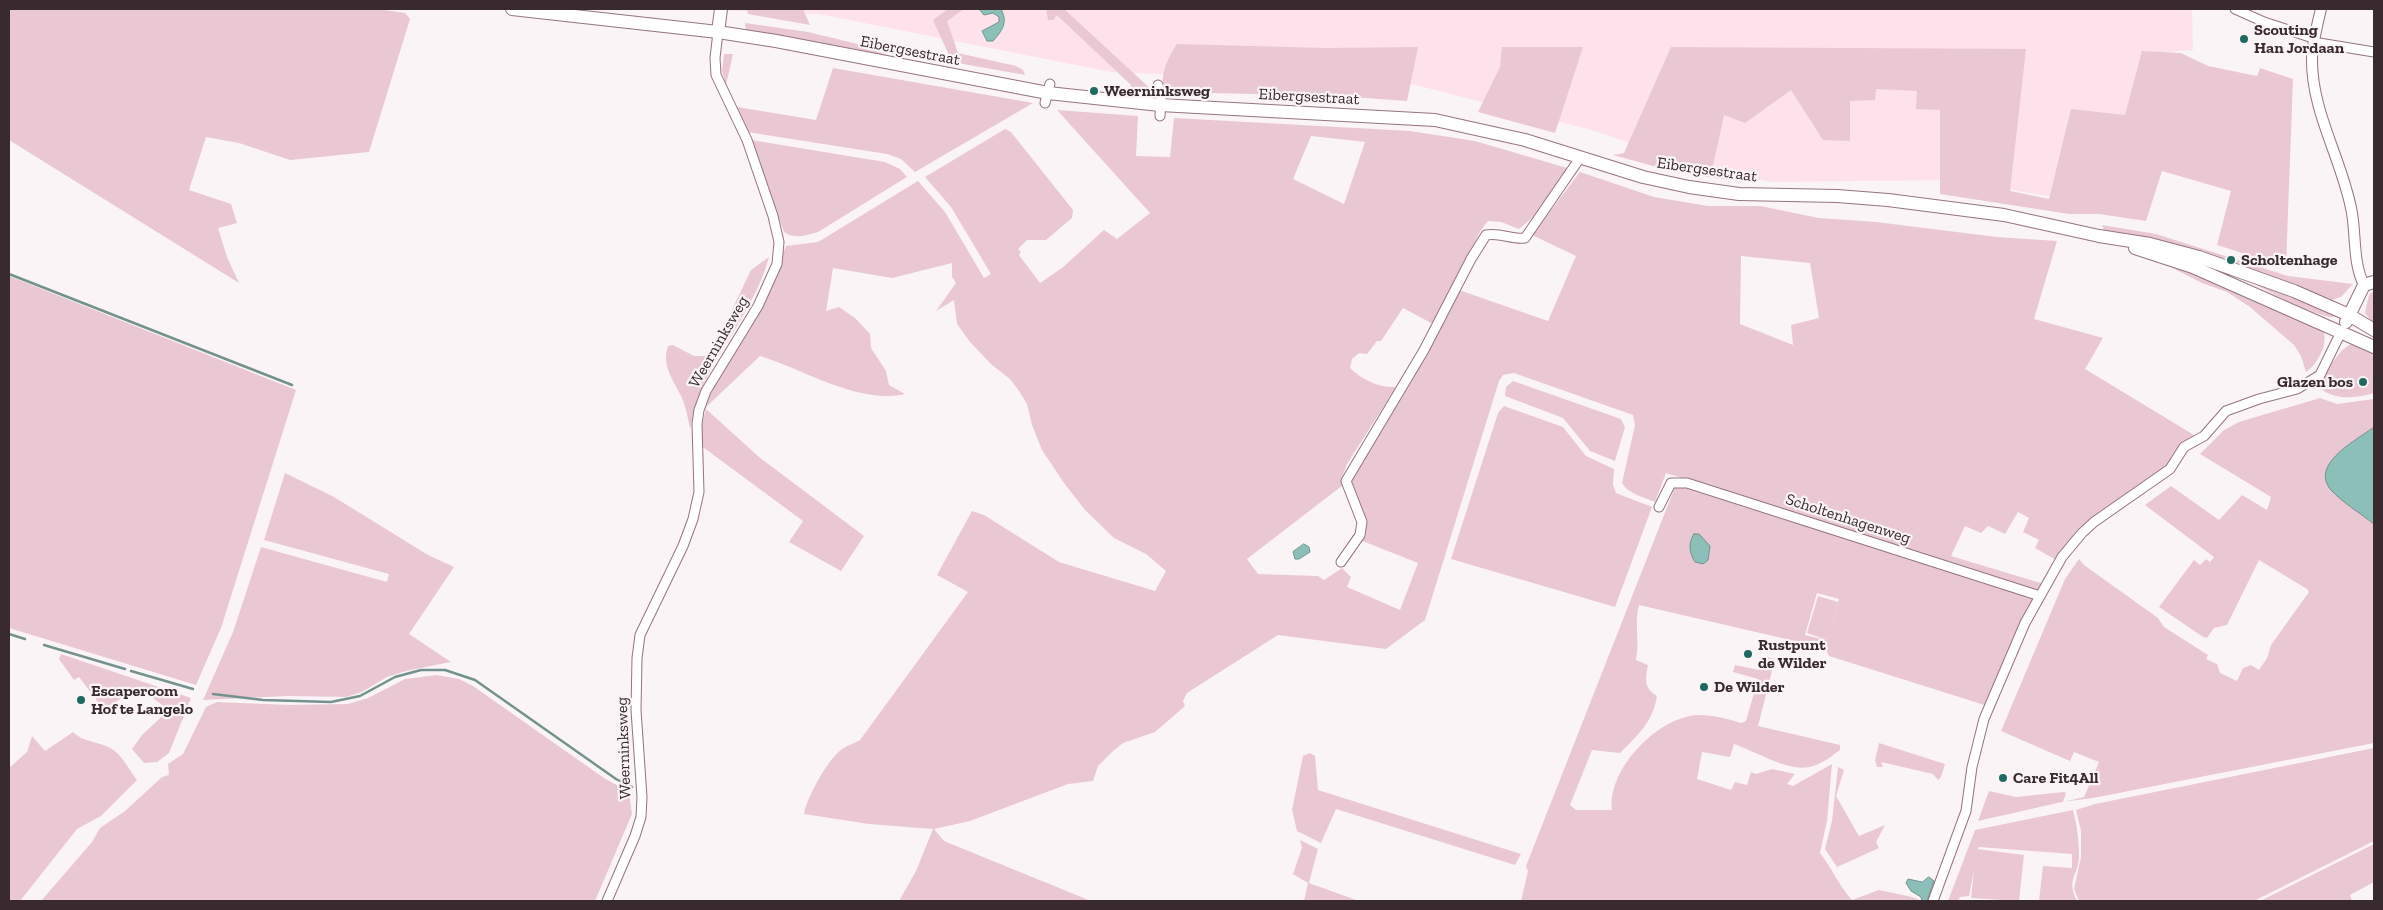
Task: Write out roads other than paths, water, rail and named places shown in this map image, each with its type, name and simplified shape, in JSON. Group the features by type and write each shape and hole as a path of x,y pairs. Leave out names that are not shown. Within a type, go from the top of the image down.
{"main road":[{"name":"Eibergsestraat","path":"512,9 718,32 1048,93 1160,110 1434,120 1525,140 1643,177 1689,187 1739,194 1837,196 1942,206 2004,215 2099,236 2150,244 2199,258 2294,292 2349,315 2374,330"},
{"path":"718,32 720,9"},
{"name":"Eibergsestraat","path":"2099,236 2193,268 2374,347"},
{"path":"2341,332 2349,315 2369,284"}],"street":[{"path":"2235,9 2313,40 2374,52"},
{"path":"2321,9 2313,40 2312,60 2316,99 2352,214 2357,266 2369,284"},
{"name":"Weerninksweg","path":"607,901 636,836 641,817 642,797 636,710 637,658 640,634 683,546 693,519 698,492 696,424 699,410 706,391 758,306 777,264 779,242 773,216 747,140 716,75 715,58 718,32"},
{"path":"1158,85 1161,96 1160,110"},
{"path":"1340,562 1360,536 1362,522 1346,481 1424,350 1471,259 1486,235 1496,233 1519,239 1525,238 1580,158"},
{"path":"1933,901 1966,811 1972,767 1984,719 2026,623 2067,551 2094,522 2164,474 2184,448 2204,436 2226,411 2258,398 2297,389 2320,375 2341,332"},
{"name":"Scholtenhagenweg","path":"1658,506 1671,483 1687,483 2040,596"}],"waterway":[{"path":"9,274 292,385"},
{"path":"9,634 25,639"},
{"path":"44,645 125,669"},
{"path":"213,694 263,700 331,702 360,696 395,677 421,670 445,670 475,680 616,779 632,787"},
{"path":"131,671 193,689"}],"place":[{"name":"Scouting Han Jordaan","path":"2244,39"},
{"name":"Weerninksweg","path":"1094,91"},
{"name":"Scholtenhage","path":"2231,260"},
{"name":"Glazen bos","path":"2363,382"},
{"name":"Rustpunt de Wilder","path":"1748,654"},
{"name":"De Wilder","path":"1704,687"},
{"name":"Escaperoom Hof te Langelo","path":"81,700"},
{"name":"Care Fit4All","path":"2003,778"}]}
